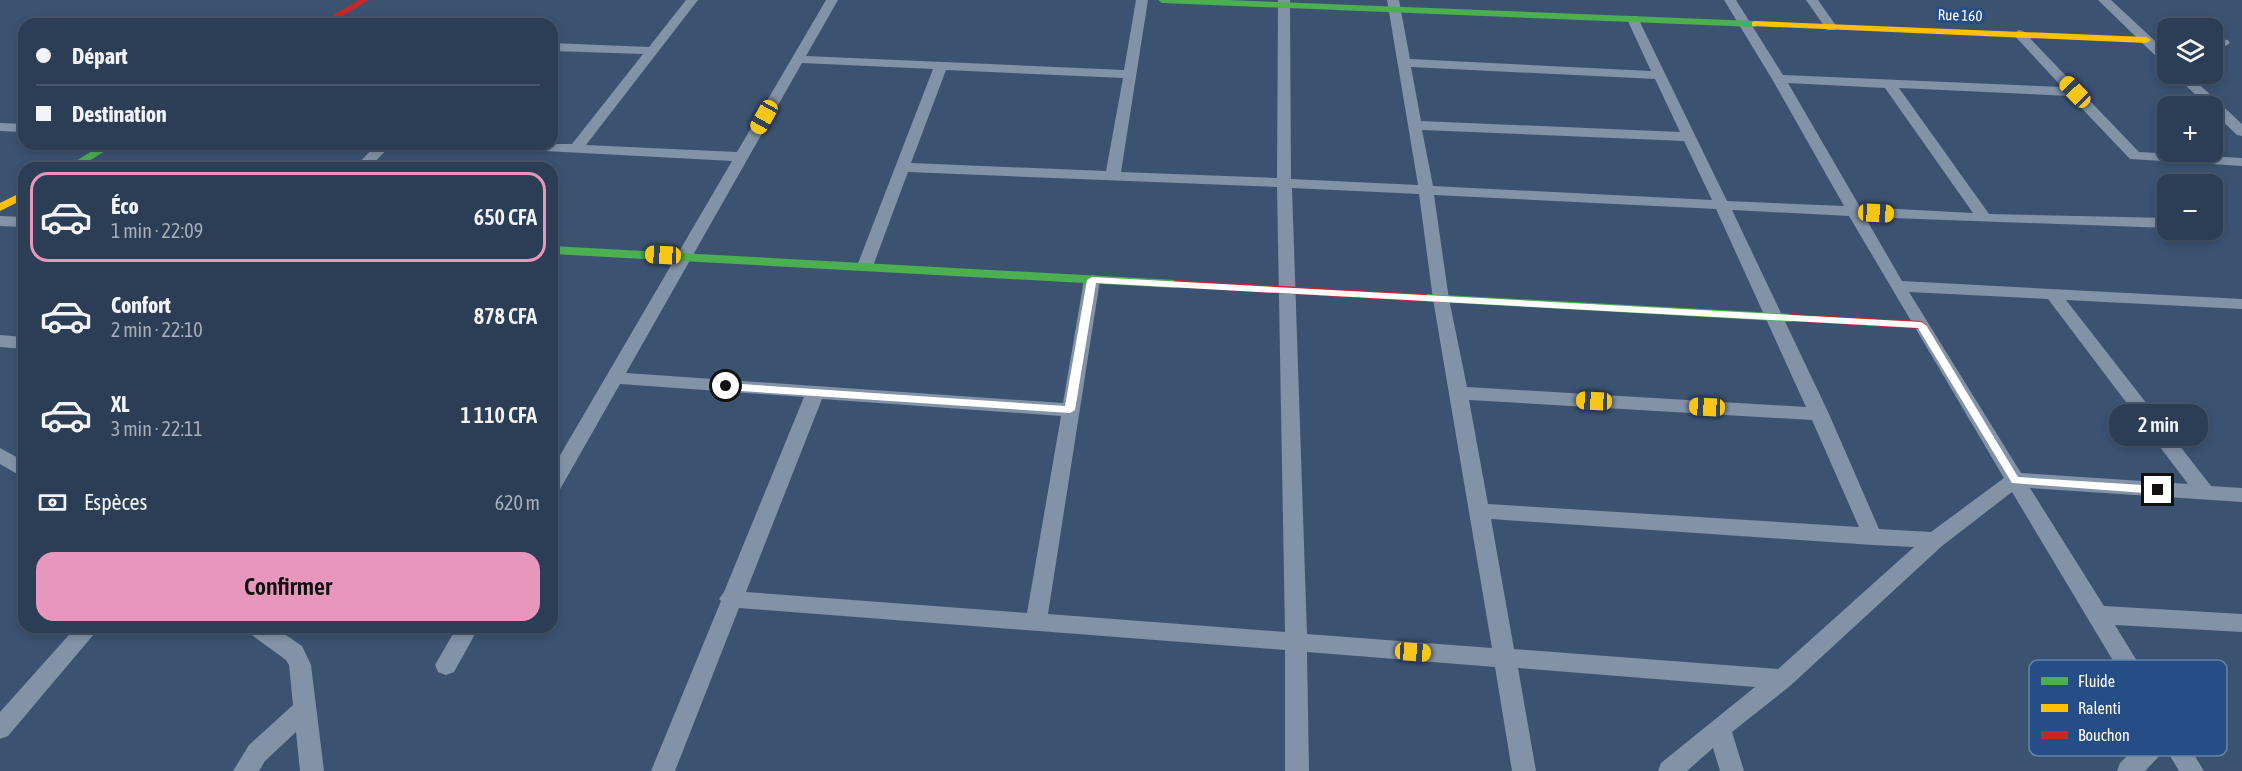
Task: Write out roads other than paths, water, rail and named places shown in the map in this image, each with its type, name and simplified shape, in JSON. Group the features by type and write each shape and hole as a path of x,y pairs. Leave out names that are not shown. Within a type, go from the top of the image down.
{"street":[{"path":"333,18 364,0"},
{"path":"576,148 692,0"},
{"path":"558,476 832,0"},
{"path":"1113,176 1142,0"},
{"name":"Rue 160","path":"1162,0 1393,5 1633,20 2146,40"},
{"path":"1730,0 1779,79 1897,286 2125,660"},
{"path":"1812,0 1831,27"},
{"path":"2104,0 2157,50"},
{"path":"1284,3 1284,183 1296,643 1297,771"},
{"path":"1393,5 1426,191 1441,299 1460,393 1524,771"},
{"path":"1633,20 1724,206 1820,414 1873,537"},
{"path":"2019,34 2135,156 2242,162"},
{"path":"2146,40 2157,40"},
{"path":"558,47 652,51"},
{"path":"797,58 1128,74"},
{"path":"1404,63 1660,75"},
{"path":"865,266 942,65"},
{"path":"1779,79 2075,92"},
{"path":"1889,84 1984,218"},
{"path":"2192,84 2242,132"},
{"path":"1414,125 1691,137"},
{"path":"0,127 18,128"},
{"path":"558,147 742,157"},
{"path":"80,162 101,150"},
{"path":"367,162 379,150"},
{"path":"902,167 1284,183 1984,218 2157,223"},
{"path":"0,208 18,198"},
{"path":"0,221 18,222"},
{"path":"558,250 1921,325"},
{"path":"1036,623 1092,280"},
{"path":"1897,286 2242,304"},
{"path":"2052,294 2206,493"},
{"path":"0,341 18,342"},
{"path":"616,378 1070,410"},
{"path":"663,771 730,599 815,393"},
{"path":"1460,393 1820,414"},
{"path":"2,460 18,468"},
{"path":"1670,771 1719,728 1782,679 1935,540 2015,480 2242,495"},
{"path":"1480,511 1935,540"},
{"path":"730,599 1782,679"},
{"path":"2097,615 2242,623"},
{"path":"0,729 84,633"},
{"path":"266,633 294,653 300,665 312,771"},
{"path":"446,665 465,633"},
{"path":"245,771 257,753 306,708"},
{"path":"1719,728 1732,771"},
{"path":"2129,771 2143,756"},
{"path":"2183,756 2192,771"}]}
